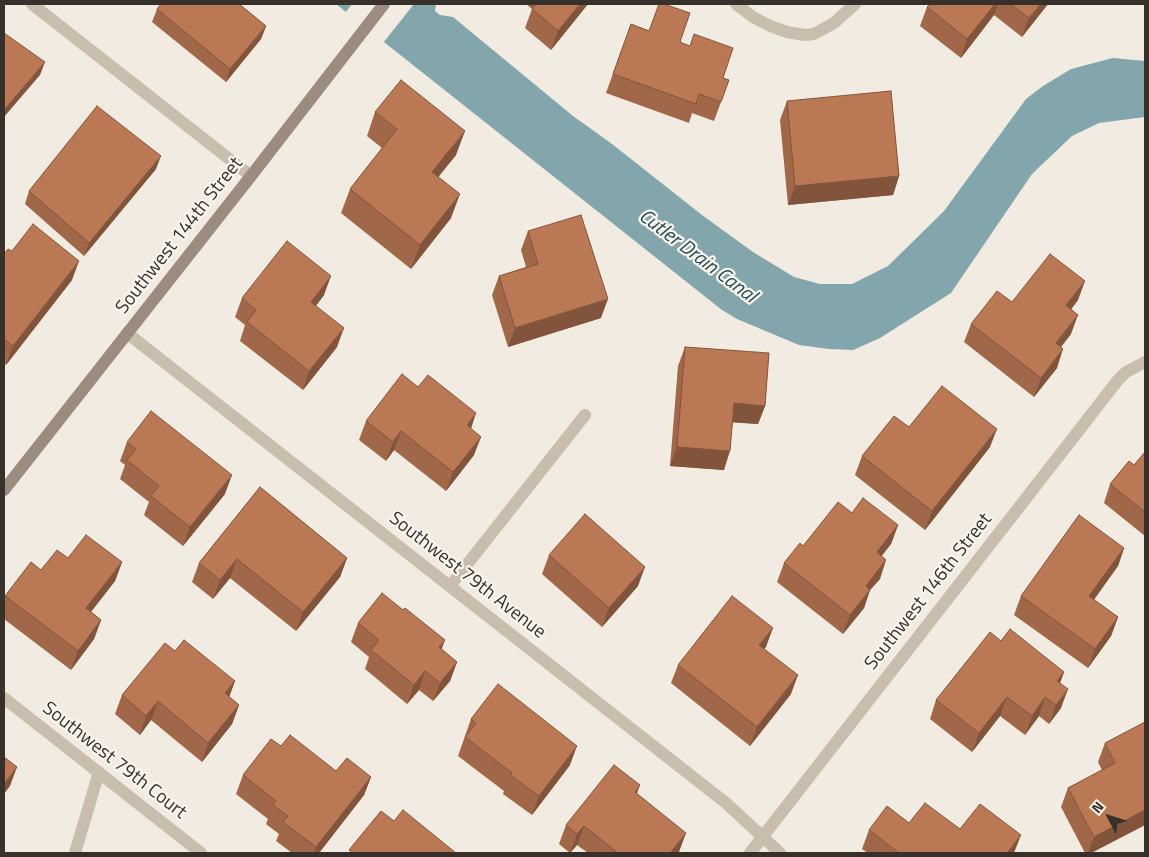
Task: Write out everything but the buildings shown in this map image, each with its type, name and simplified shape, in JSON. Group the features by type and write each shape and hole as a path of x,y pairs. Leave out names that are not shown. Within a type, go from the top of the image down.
{"street":[{"path":"32,4 251,176"},
{"name":"Southwest 144th Street","path":"4,490 384,4"},
{"path":"736,4 762,22 796,34 814,34 834,23 855,4"},
{"name":"Southwest 79th Avenue","path":"127,333 726,803 780,853"},
{"name":"Southwest 146th Street","path":"750,853 1118,380 1136,366 1145,362"},
{"path":"450,586 585,415"},
{"name":"Southwest 79th Court","path":"4,698 201,853"},
{"path":"75,853 99,772"}],"water":[{"name":"Cutler Drain Canal","path":"336,4 436,4 435,11 440,15 453,17 573,116 612,144 702,215 753,252 794,277 820,284 852,284 888,266 944,211 1026,99 1071,69 1113,58 1145,61 1145,117 1099,123 1072,136 1032,174 951,293 880,338 853,350 799,345 737,319 722,310"}],"pier":[{"path":"352,4 414,4 383,43 345,13"}]}
